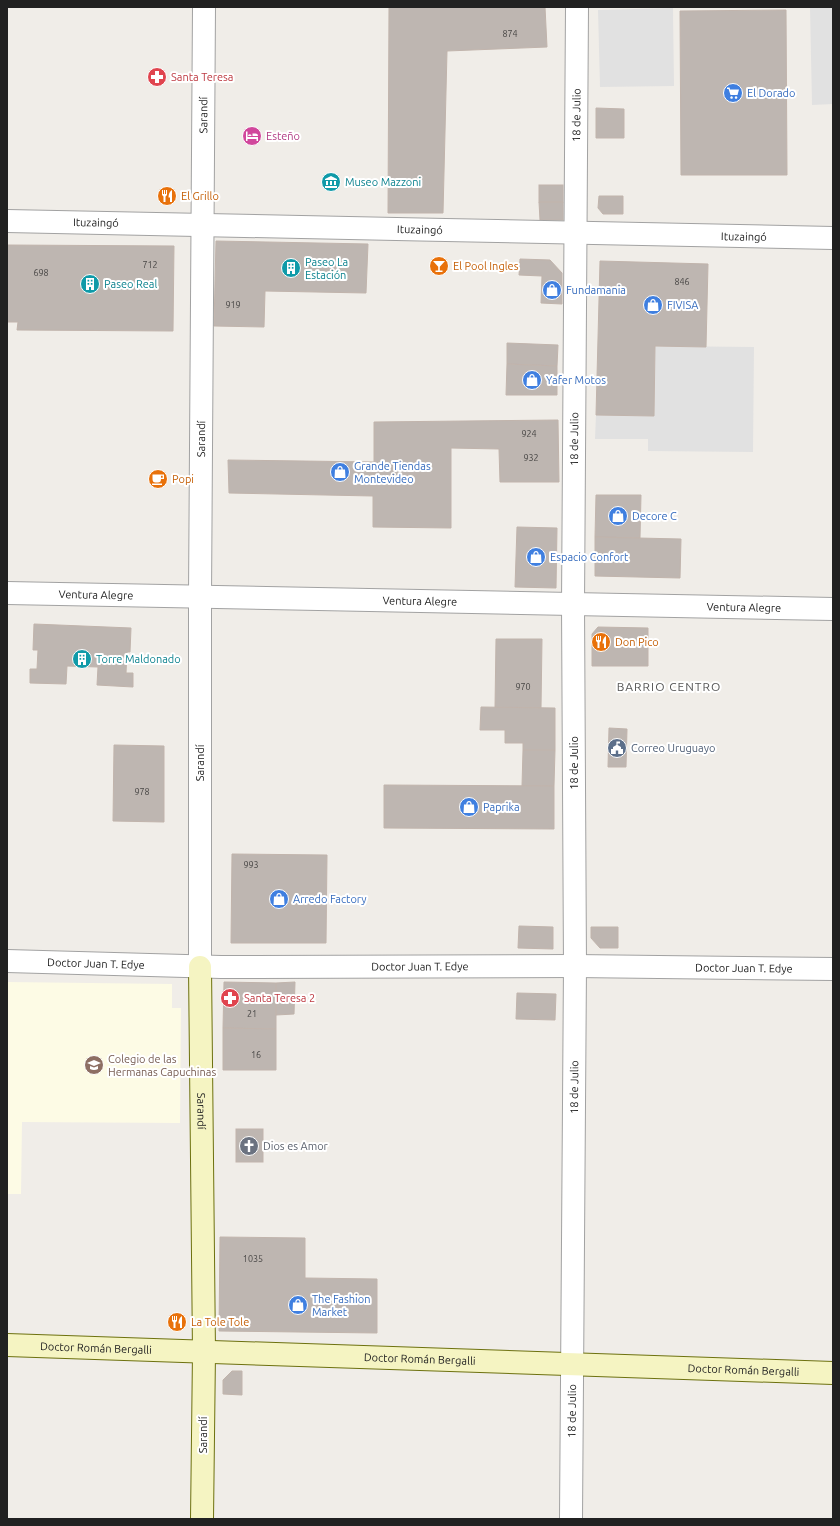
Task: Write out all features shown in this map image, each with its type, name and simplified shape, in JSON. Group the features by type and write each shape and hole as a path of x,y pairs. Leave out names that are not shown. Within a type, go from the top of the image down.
{"street":[{"name":"Sarandí","path":"202,1519 204,1352 200,967 200,596 204,224 204,7"},
{"name":"18 de Julio","path":"571,1519 575,966 573,605 577,7"},
{"name":"Ituzaingó","path":"7,221 204,224 576,234 833,238"},
{"name":"Ventura Alegre","path":"7,593 833,609"},
{"name":"Doctor Juan T. Edye","path":"7,961 200,967 575,966 833,969"},
{"name":"Doctor Román Bergalli","path":"7,1345 833,1373"}],"shaded area":[{"path":"810,7 833,7 833,104 812,105"},
{"path":"673,8 674,86 600,87 598,10"},
{"path":"655,346 754,347 753,452 648,451 648,439 595,439 596,415 654,416"},
{"name":"Colegio de las Hermanas Capuchinas","path":"7,982 172,984 172,1008 181,1008 180,1123 22,1122 21,1194 7,1194"}],"building":[{"path":"389,7 545,7 547,47 447,51 443,213 388,213"},
{"name":"El Dorado","path":"786,10 787,175 681,175 680,11"},
{"path":"596,108 624,109 624,138 596,138"},
{"path":"539,185 563,185 563,202 539,202"},
{"path":"599,196 623,196 623,214 603,214 598,208"},
{"path":"539,202 563,202 563,220 540,220"},
{"name":"Paseo La Estación","path":"216,241 368,244 366,293 265,291 264,327 214,326"},
{"name":"Paseo Real","path":"7,245 174,246 173,331 17,330 18,322 7,322"},
{"name":"Fundamania","path":"520,259 550,260 562,273 562,304 541,303 542,276 519,275"},
{"name":"FIVISA","path":"600,261 708,264 706,347 655,346 654,416 596,415"},
{"path":"507,343 558,345 557,366 507,364"},
{"name":"Yafer Motos","path":"507,364 557,366 557,395 506,395"},
{"name":"Grande Tiendas Montevideo","path":"558,420 559,482 500,482 499,449 451,448 451,528 373,527 373,496 229,493 228,460 374,462 374,422"},
{"name":"Decore C","path":"596,495 641,495 640,538 595,537"},
{"name":"Espacio Confort","path":"517,527 557,528 556,588 515,587"},
{"path":"595,537 681,539 680,578 595,576"},
{"name":"Torre Maldonado","path":"34,624 131,628 130,652 127,652 126,673 133,673 133,687 97,685 98,667 67,666 66,684 30,683 30,669 37,669 38,650 33,650"},
{"path":"598,627 648,628 648,666 592,666 592,634"},
{"path":"496,639 542,639 541,708 495,708"},
{"path":"481,707 555,708 555,750 523,750 523,743 505,743 505,730 480,730"},
{"name":"Correo Uruguayo","path":"609,728 627,729 626,767 608,767"},
{"path":"114,745 164,746 164,822 113,821"},
{"path":"523,750 555,750 554,786 522,786"},
{"name":"Paprika","path":"384,785 554,786 554,829 384,828"},
{"name":"Arredo Factory","path":"232,854 327,855 326,943 231,943"},
{"path":"519,926 553,927 553,949 518,948"},
{"path":"591,927 618,927 618,948 600,948 591,938"},
{"path":"224,982 276,983 276,1029 223,1028"},
{"path":"295,982 294,1014 276,1015 276,983"},
{"path":"517,993 556,994 555,1020 516,1019"},
{"path":"223,1028 276,1029 276,1070 223,1070"},
{"name":"Dios es Amor","path":"236,1129 263,1129 263,1162 236,1162"},
{"name":"The Fashion Market","path":"220,1237 305,1238 305,1278 377,1279 377,1333 219,1331"},
{"path":"232,1371 242,1371 242,1395 223,1394 223,1380"}],"place":[{"name":"Santa Teresa","path":"157,77"},
{"name":"El Dorado","path":"733,93"},
{"name":"Esteño","path":"252,136"},
{"name":"Museo Mazzoni","path":"331,182"},
{"name":"El Grillo","path":"167,196"},
{"name":"El Pool Ingles","path":"439,266"},
{"name":"Paseo La Estación","path":"291,268"},
{"name":"Paseo Real","path":"90,284"},
{"name":"Fundamania","path":"552,290"},
{"name":"FIVISA","path":"653,305"},
{"name":"Yafer Motos","path":"532,380"},
{"name":"Grande Tiendas Montevideo","path":"340,472"},
{"name":"Popi","path":"158,479"},
{"name":"Decore C","path":"618,516"},
{"name":"Espacio Confort","path":"536,557"},
{"name":"Don Pico","path":"601,642"},
{"name":"Torre Maldonado","path":"82,659"},
{"name":"Correo Uruguayo","path":"617,748"},
{"name":"Paprika","path":"469,807"},
{"name":"Arredo Factory","path":"279,899"},
{"name":"Santa Teresa 2","path":"230,998"},
{"name":"Colegio de las Hermanas Capuchinas","path":"94,1065"},
{"name":"Dios es Amor","path":"249,1146"},
{"name":"The Fashion Market","path":"298,1305"},
{"name":"La Tole Tole","path":"177,1322"}],"district":[{"name":"BARRIO CENTRO","path":"669,687"}]}
